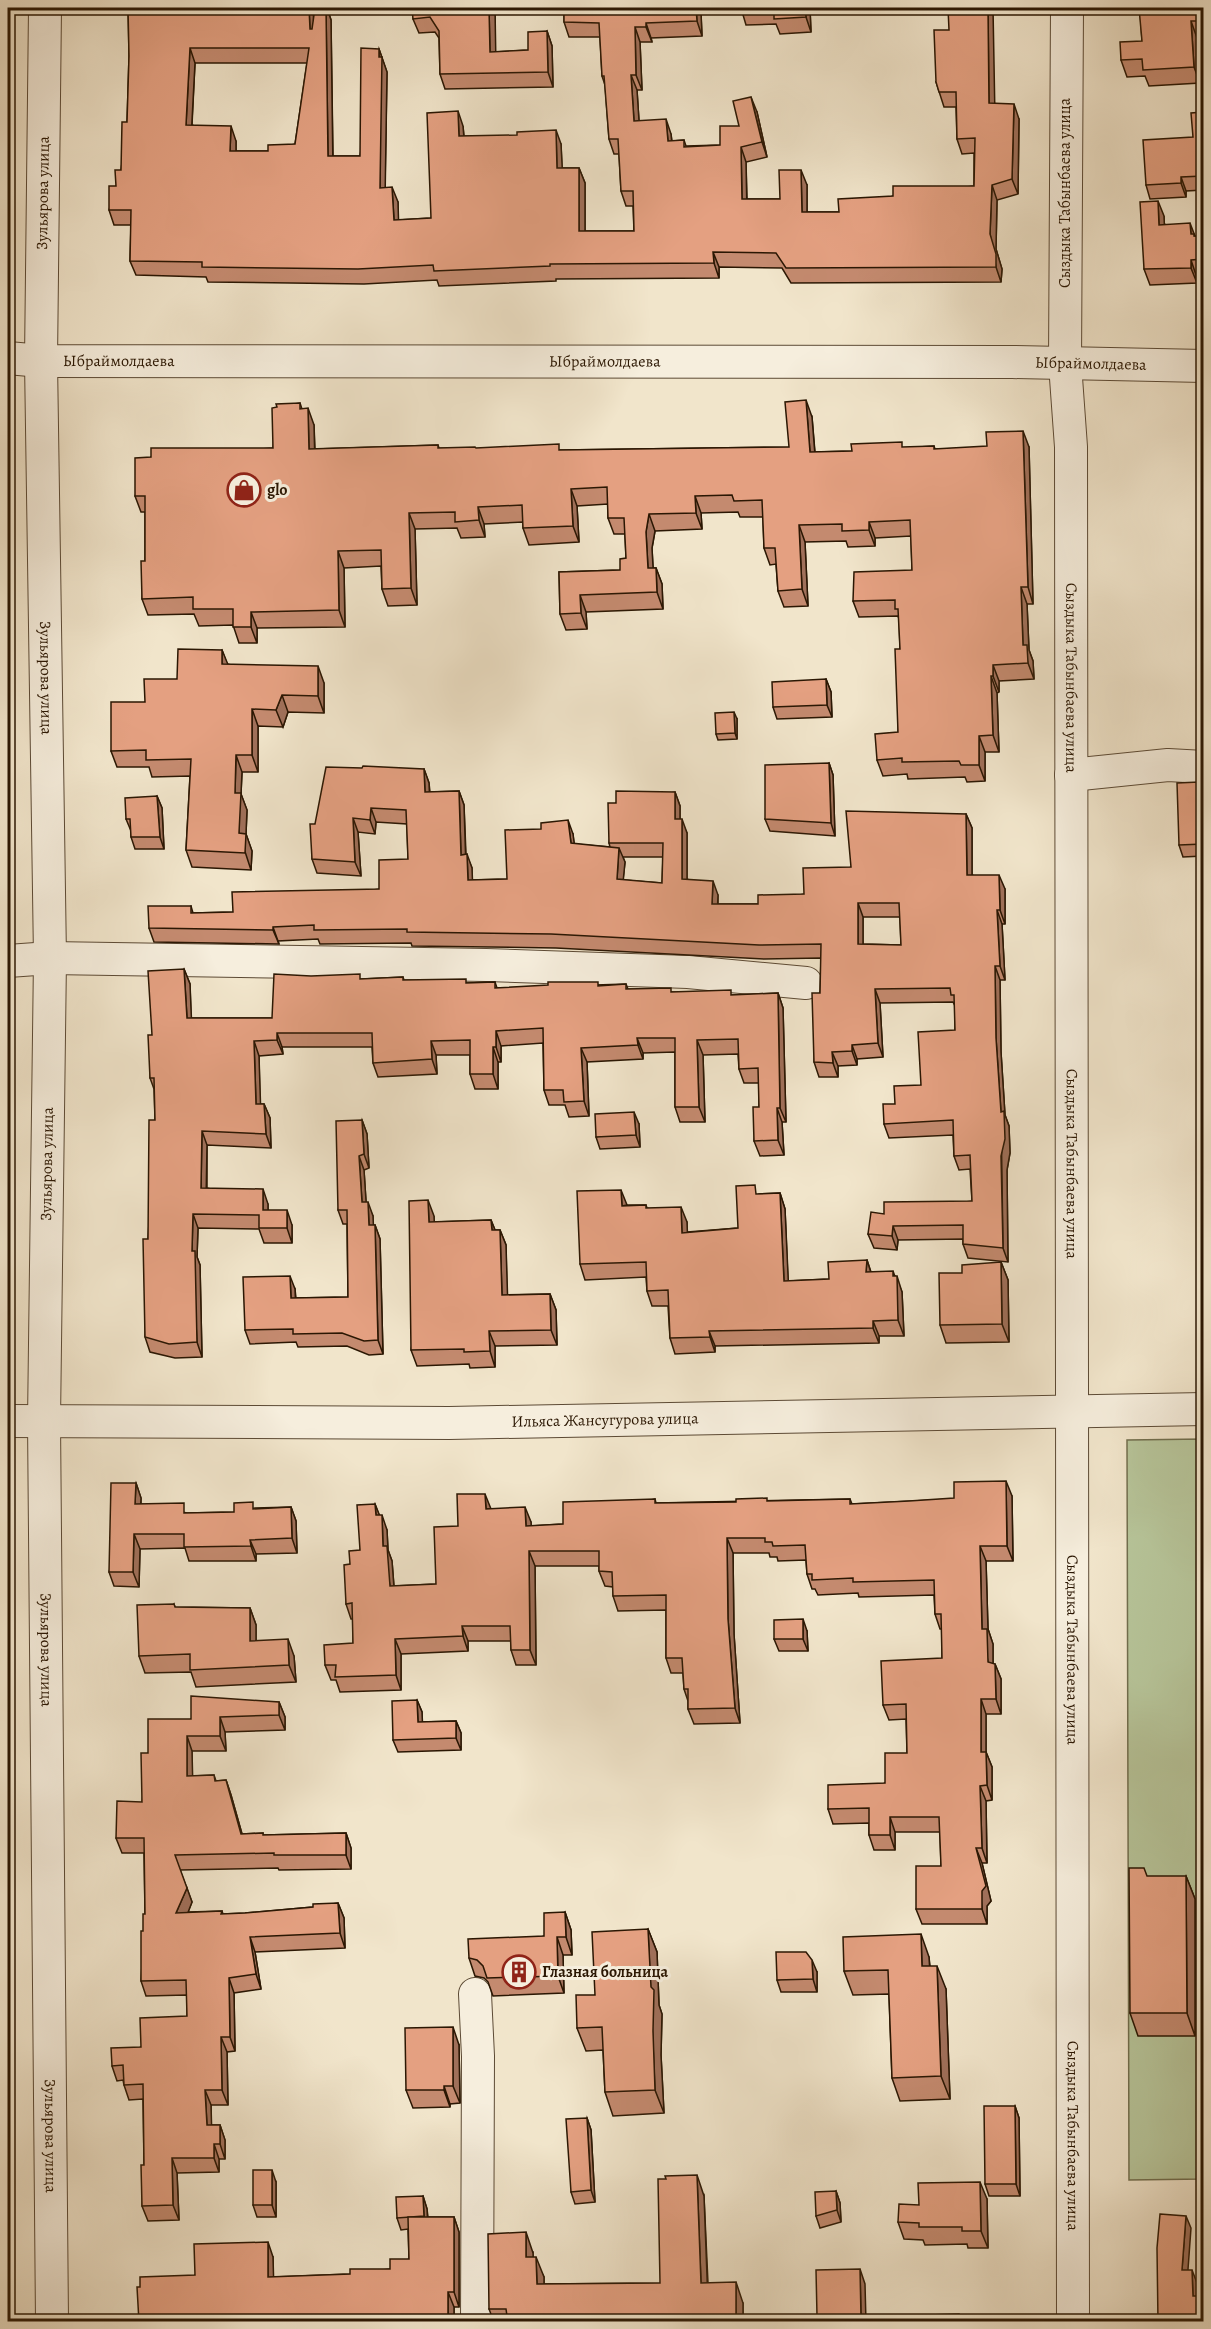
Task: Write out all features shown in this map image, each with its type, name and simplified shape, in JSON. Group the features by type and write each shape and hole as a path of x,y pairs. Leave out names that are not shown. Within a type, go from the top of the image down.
{"street":[{"name":"Зульярова улица","path":"45,8 41,361 50,958 44,1421 52,2322"},
{"name":"Сыздыка Табынбаева улица","path":"1067,8 1065,364 1071,447 1074,2322"},
{"name":"Ыбраймолдаева","path":"8,358 41,361 1012,362 1203,366"},
{"path":"1071,775 1168,765 1203,767"},
{"path":"8,961 50,958 486,965 688,972 806,983"},
{"name":"Ильяса Жансугурова улица","path":"8,1420 449,1423 1203,1409"},
{"path":"475,1994 478,2056 477,2322"}],"green space":[{"path":"1203,1439 1203,2179 1129,2180 1127,1440"}],"building":[{"path":"128,8 181,8 181,12 242,8 309,8 310,29 312,29 315,8 326,8 328,156 360,156 361,48 379,49 379,57 382,57 380,188 392,187 394,220 431,218 427,113 458,111 459,136 517,135 517,132 556,130 557,168 579,168 579,231 634,231 633,191 621,191 618,139 609,139 599,23 564,22 564,8 696,8 697,21 646,23 646,27 635,27 636,75 631,75 634,121 666,119 668,141 684,140 684,147 720,145 720,126 739,126 733,101 751,97 762,142 741,147 742,199 780,199 779,170 801,170 802,212 839,212 838,199 893,196 893,186 974,186 975,138 957,139 956,92 939,92 936,82 934,30 949,30 948,8 988,8 989,103 1014,104 1012,179 992,185 990,234 996,254 996,267 786,268 776,253 713,252 714,263 550,264 550,266 434,271 433,265 358,269 202,267 202,262 130,261 131,210 109,210 109,186 116,186 115,170 121,170 122,122 127,122","holes":["190,48 309,48 295,144 268,145 268,151 230,151 231,126 186,125"]},
{"path":"412,8 489,8 490,52 528,50 528,32 547,31 548,72 440,74 439,31 430,17 413,19"},
{"path":"741,8 774,8 741,10"},
{"path":"774,8 805,8 806,17 774,19"},
{"path":"1139,8 1203,8 1203,21 1191,21 1194,67 1143,70 1142,59 1121,60 1120,42 1142,41"},
{"path":"1203,112 1203,176 1181,177 1181,183 1146,185 1143,140 1193,137 1191,113"},
{"path":"1158,201 1159,225 1190,223 1191,234 1203,237 1203,259 1191,260 1191,268 1144,269 1140,202"},
{"path":"806,400 810,452 852,451 851,444 902,442 902,447 934,446 934,449 987,446 986,432 1023,431 1028,587 1021,587 1023,645 1027,645 1028,663 993,665 993,676 991,676 993,735 979,736 979,765 961,765 959,761 902,762 902,758 877,760 875,734 898,732 895,649 900,649 898,609 895,609 895,600 853,601 854,572 912,570 910,520 869,522 869,530 842,531 842,524 799,525 802,589 778,591 775,548 764,548 762,500 734,501 732,495 695,496 696,513 649,514 646,532 648,568 656,568 657,592 580,595 581,613 560,614 559,572 620,570 620,559 626,558 624,518 608,518 607,487 571,489 573,526 523,528 522,505 478,507 479,520 455,522 455,512 409,513 411,588 382,589 381,550 338,551 339,610 251,612 251,627 233,627 233,609 193,609 193,597 142,599 141,561 145,561 145,496 135,496 135,458 151,457 151,448 273,448 272,408 277,407 276,404 300,403 300,409 308,408 309,449 438,445 438,448 476,448 559,444 559,450 789,447 785,402"},
{"path":"178,649 222,650 222,664 318,666 318,696 282,695 276,710 252,709 252,755 236,755 235,793 241,793 239,833 246,834 245,853 186,850 191,759 146,760 146,750 111,751 111,702 145,702 144,679 177,679"},
{"path":"826,679 827,705 773,707 772,682"},
{"path":"734,712 735,733 716,734 715,713"},
{"path":"829,763 831,823 765,819 765,765"},
{"path":"363,766 424,769 425,792 459,791 461,855 467,854 468,880 507,879 505,830 541,829 541,823 568,820 571,843 619,848 617,879 662,883 663,843 609,843 608,803 616,803 616,791 675,792 675,819 682,819 682,879 713,881 712,904 758,904 758,895 804,894 803,868 851,867 846,811 966,814 967,875 999,875 1000,910 997,910 1000,966 995,966 996,1038 1005,1139 1001,1156 1003,1248 963,1244 963,1225 893,1226 892,1236 868,1234 871,1212 884,1214 884,1202 972,1201 970,1155 954,1156 953,1120 884,1124 883,1104 895,1104 894,1086 921,1085 918,1032 955,1030 954,995 951,995 950,988 875,989 878,1043 852,1045 852,1051 832,1052 833,1063 814,1062 812,993 820,993 821,944 759,945 551,934 407,932 407,929 314,930 314,925 273,927 273,930 149,928 148,906 191,906 191,913 233,912 232,892 379,889 379,860 408,859 406,810 371,808 370,820 353,818 355,862 312,859 310,824 315,824 326,767 362,768","holes":["858,903 899,903 901,945 858,944"]},
{"path":"1199,782 1199,805 1203,806 1203,844 1179,845 1177,783"},
{"path":"157,796 160,837 131,837 130,819 126,819 125,798"},
{"path":"184,969 187,1018 272,1018 274,974 311,976 360,974 360,979 403,977 403,980 466,979 466,983 495,982 495,988 548,985 548,982 598,982 598,986 626,984 626,989 671,988 671,992 731,990 731,995 778,993 780,1108 777,1108 778,1140 754,1141 753,1107 759,1107 758,1068 739,1069 738,1039 697,1040 699,1107 675,1107 675,1038 637,1038 638,1045 581,1048 584,1101 564,1102 563,1090 544,1090 543,1028 496,1031 496,1047 493,1047 493,1074 470,1074 470,1040 431,1041 432,1059 373,1063 372,1033 277,1033 277,1040 254,1041 256,1104 264,1104 266,1134 202,1131 201,1188 263,1189 263,1210 287,1210 287,1228 259,1228 259,1215 193,1214 192,1251 195,1251 197,1342 169,1344 145,1337 143,1239 148,1239 149,1120 155,1120 154,1078 150,1078 148,1035 152,1035 148,971"},
{"path":"634,1112 636,1135 596,1137 595,1114"},
{"path":"362,1120 364,1154 359,1156 362,1202 368,1202 369,1225 375,1225 378,1340 364,1341 342,1333 293,1334 293,1329 245,1330 243,1277 290,1276 291,1298 348,1297 347,1210 338,1210 336,1121"},
{"path":"755,1185 756,1194 780,1193 784,1281 829,1279 828,1262 867,1260 866,1272 893,1271 893,1276 897,1276 898,1320 873,1321 873,1328 709,1331 710,1337 670,1338 668,1290 647,1291 646,1262 580,1264 577,1191 621,1190 622,1206 681,1207 682,1233 738,1228 736,1186"},
{"path":"428,1200 429,1222 491,1220 492,1230 500,1230 502,1295 550,1294 551,1330 489,1331 490,1351 411,1350 409,1201"},
{"path":"1001,1262 1002,1324 940,1325 939,1273 962,1273 962,1265"},
{"path":"1006,1481 1007,1546 980,1546 982,1629 987,1629 988,1662 995,1664 996,1699 981,1699 981,1752 986,1752 987,1785 980,1786 982,1848 976,1848 986,1886 982,1891 982,1909 916,1909 916,1866 941,1866 939,1817 890,1817 890,1835 869,1835 869,1808 828,1809 828,1785 885,1783 885,1753 907,1753 906,1704 883,1705 881,1661 942,1658 941,1614 935,1614 934,1580 853,1582 853,1578 812,1580 812,1574 807,1574 805,1545 773,1546 772,1542 765,1542 765,1538 727,1538 728,1619 735,1708 688,1709 688,1689 684,1689 682,1658 666,1658 666,1595 613,1596 612,1572 599,1571 599,1551 529,1551 530,1650 511,1650 510,1626 462,1626 463,1636 395,1639 396,1675 335,1677 336,1665 325,1665 324,1645 353,1643 352,1603 346,1604 344,1565 350,1564 349,1551 360,1550 357,1505 375,1504 376,1515 382,1515 383,1546 387,1546 390,1586 436,1584 434,1527 458,1526 457,1494 485,1494 486,1509 525,1507 526,1526 563,1524 563,1502 655,1499 655,1503 736,1502 736,1499 767,1498 767,1501 850,1499 850,1504 954,1498 954,1482"},
{"path":"111,1483 136,1483 135,1504 184,1503 184,1513 234,1512 234,1503 253,1502 253,1509 291,1507 292,1538 250,1540 251,1546 184,1547 184,1534 134,1534 133,1572 109,1572"},
{"path":"174,1604 175,1607 250,1608 250,1641 288,1639 289,1665 190,1670 190,1654 139,1656 137,1605"},
{"path":"803,1619 803,1639 774,1639 774,1620"},
{"path":"191,1696 279,1702 279,1715 220,1717 220,1736 187,1736 187,1776 214,1775 215,1781 226,1780 241,1834 346,1833 346,1855 274,1855 274,1853 175,1855 187,1888 176,1913 222,1911 221,1914 245,1913 338,1903 340,1933 250,1937 256,1974 229,1978 230,2037 221,2037 222,2090 205,2090 207,2125 220,2125 220,2144 214,2144 214,2158 172,2158 173,2205 142,2206 143,2084 124,2085 123,2065 112,2066 111,2048 141,2047 140,2018 187,2016 186,1980 141,1981 141,1931 143,1931 143,1914 145,1914 144,1838 116,1838 117,1801 142,1802 141,1753 148,1753 148,1719 191,1719"},
{"path":"417,1700 418,1722 456,1721 456,1738 393,1740 392,1701"},
{"path":"1129,1868 1144,1868 1147,1876 1186,1876 1187,2013 1130,2013"},
{"path":"565,1912 566,1937 557,1937 558,1976 487,1978 483,1966 477,1960 469,1958 468,1939 544,1936 544,1913"},
{"path":"648,1929 651,1987 654,1990 655,2090 605,2092 602,2027 577,2028 576,1995 595,1995 592,1932"},
{"path":"921,1934 922,1966 937,1966 941,2076 892,2078 888,1970 844,1971 843,1937"},
{"path":"776,1952 806,1952 812,1960 813,1979 777,1980"},
{"path":"453,2027 453,2086 444,2086 444,2090 406,2090 405,2028"},
{"path":"984,2106 1015,2106 1016,2184 985,2184"},
{"path":"587,2118 591,2190 571,2192 566,2119"},
{"path":"253,2170 272,2170 272,2205 253,2205"},
{"path":"697,2175 701,2283 736,2282 736,2322 538,2322 538,2315 507,2316 506,2309 489,2309 488,2234 526,2232 526,2257 536,2257 537,2284 660,2283 658,2179 666,2179 665,2176"},
{"path":"980,2182 981,2231 962,2231 962,2227 919,2227 919,2223 898,2222 899,2204 919,2205 918,2183"},
{"path":"836,2191 837,2210 816,2216 815,2192"},
{"path":"423,2196 424,2216 397,2218 396,2197"},
{"path":"1160,2214 1186,2216 1182,2270 1192,2270 1193,2296 1197,2296 1197,2322 1158,2322 1157,2248"},
{"path":"408,2217 454,2217 454,2292 448,2292 448,2322 139,2322 137,2287 140,2287 140,2277 195,2275 194,2244 268,2242 268,2277 350,2274 350,2269 390,2269 390,2259 409,2259"},
{"path":"860,2269 861,2317 959,2314 959,2322 784,2322 788,2318 817,2316 816,2270"}],"place":[{"name":"glo","path":"244,490"},
{"name":"Глазная больница","path":"519,1972"}]}
